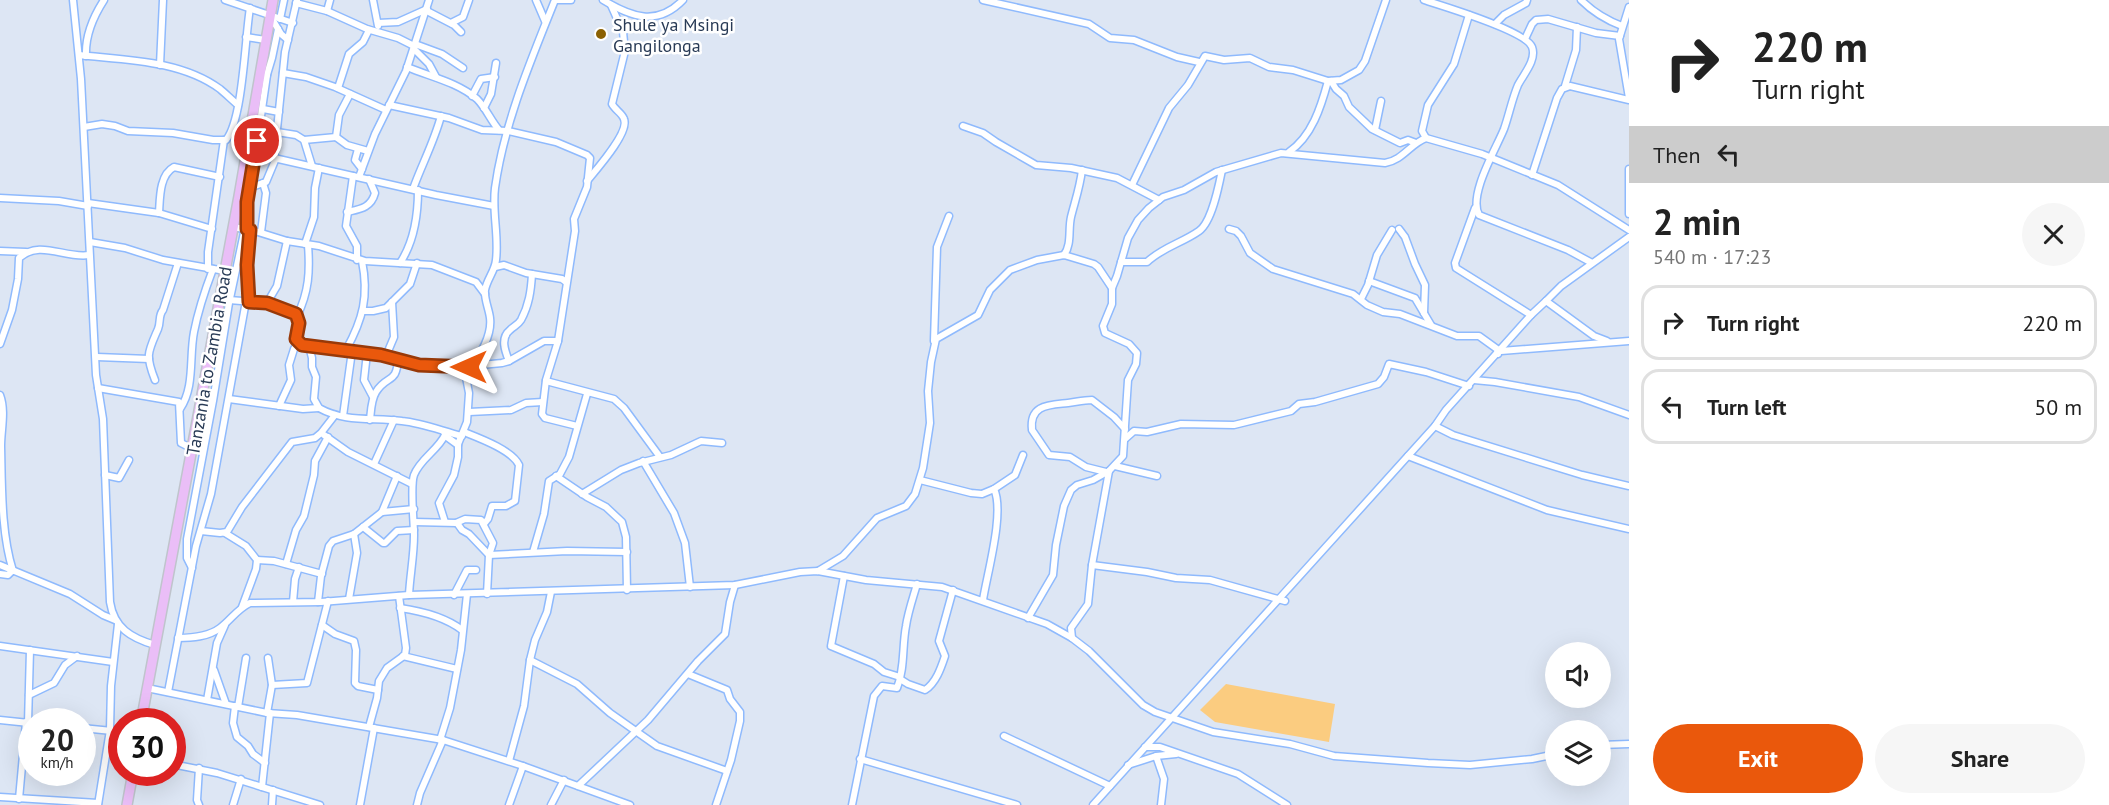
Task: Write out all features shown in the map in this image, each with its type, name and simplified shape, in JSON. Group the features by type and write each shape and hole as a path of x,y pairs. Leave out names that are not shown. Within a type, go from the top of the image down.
{"highway":[{"name":"Tanzania to Zambia Road","path":"143,708 193,449 257,87 266,40 275,17 273,0"},
{"path":"127,805 130,786"}],"street":[{"path":"73,0 84,127 89,255 98,388 103,419 110,602 116,622 111,708"},
{"path":"86,56 87,38 97,11 104,0"},
{"path":"160,65 163,0"},
{"path":"225,0 293,23"},
{"path":"327,11 330,0"},
{"path":"373,0 379,33"},
{"path":"343,416 349,350 361,320 365,283 357,246 346,226 347,212 356,177 362,169 407,67 429,0"},
{"path":"451,23 463,17 469,0"},
{"path":"536,0 546,23"},
{"path":"467,367 474,363 490,332 485,294 488,279 495,267 494,206 501,158 508,131 555,0 571,0"},
{"path":"603,0 638,17 648,17 672,10 683,0"},
{"path":"983,0 1089,24 1105,36 1134,40 1177,57 1199,62"},
{"path":"1132,185 1168,108 1188,85 1202,58 1207,55 1224,60 1250,58 1269,67 1293,70 1329,81 1341,80 1359,70 1372,44 1386,0"},
{"path":"1424,0 1495,24 1525,39 1532,47 1532,57 1514,95 1503,130 1482,180 1476,206 1455,263 1456,268 1531,315"},
{"path":"1495,24 1527,0"},
{"path":"1581,0 1590,10 1607,20 1625,23"},
{"path":"168,692 192,568 216,472 248,301 247,202 268,72 278,29 275,17 283,1 297,2 327,11 369,30 442,54 463,68"},
{"path":"249,188 269,178 275,156 285,52 297,2"},
{"path":"587,182 618,140 625,124 624,118 612,104 625,51 623,32 612,5"},
{"path":"1565,87 1629,99 1626,72 1620,49 1620,36 1629,7"},
{"path":"180,409 189,390 194,333 210,269 208,252 224,140 229,135 238,105 250,8"},
{"path":"378,23 398,22 427,10"},
{"path":"427,10 451,23 461,32"},
{"path":"1425,138 1422,131 1425,111 1454,64 1469,15"},
{"path":"1525,39 1528,30 1536,21 1548,19 1596,33 1620,36"},
{"path":"1532,175 1557,98 1562,88 1565,87 1576,50 1577,27"},
{"path":"278,29 288,40"},
{"path":"338,88 349,54 363,42 369,30"},
{"path":"246,37 266,40"},
{"path":"414,46 429,64 436,77"},
{"path":"79,55 160,65 201,78 219,88 238,105"},
{"path":"484,108 491,94 496,63"},
{"path":"407,67 436,77 472,96 500,130"},
{"path":"268,72 306,77 387,108 441,116 482,130 508,131 556,142 587,155 591,160 587,187 573,219 574,231 558,340 546,381 543,402 543,417 577,426"},
{"path":"257,87 264,81 268,72"},
{"path":"472,96 481,79 495,77"},
{"path":"1329,81 1344,96 1349,107 1375,130 1397,142 1408,140 1416,143"},
{"path":"1288,153 1312,126 1329,81"},
{"path":"336,137 339,115 350,94"},
{"path":"1375,130 1381,101"},
{"path":"263,109 279,112"},
{"path":"400,263 405,256 417,216 415,190 441,116"},
{"path":"84,127 102,124 128,131 172,132 224,140"},
{"path":"963,126 983,133 1036,165 1082,170 1117,178 1159,200"},
{"path":"277,132 296,135 304,140 316,167 314,217 307,244 309,285 297,316"},
{"path":"336,137 347,145 368,152"},
{"path":"304,140 336,137"},
{"path":"1028,618 1053,575 1064,506 1071,490 1110,470 1123,456 1128,380 1136,364 1137,354 1129,344 1107,335 1104,331 1105,320 1112,304 1112,288 1128,238 1149,208 1159,200 1222,170 1288,153 1385,163 1399,159 1425,138 1491,158 1567,189 1629,230"},
{"path":"358,149 355,160 362,169"},
{"path":"255,157 264,153 356,177 494,206"},
{"path":"159,213 160,197 169,170 174,168 220,177"},
{"path":"1629,169 1629,214"},
{"path":"1064,255 1068,246 1071,219 1082,170"},
{"path":"1121,262 1147,262 1156,253 1201,230 1214,201 1222,170"},
{"path":"347,212 362,209 370,204 375,194 369,179"},
{"path":"261,232 266,193 263,183"},
{"path":"0,198 59,201 159,213 212,229"},
{"path":"1476,206 1479,215 1483,218 1568,250 1592,263"},
{"path":"818,571 843,556 878,518 906,506 915,494 920,480 930,423 928,391 934,342 937,248 949,216"},
{"path":"233,227 329,249 360,260 432,265 476,282 485,294"},
{"path":"192,568 186,551 230,300 247,229"},
{"path":"1229,229 1241,236 1250,254 1273,268 1361,299 1374,308 1400,314 1456,336 1479,336 1500,352 1629,341"},
{"path":"1361,299 1377,255 1395,229 1405,237 1414,264 1425,285 1424,314"},
{"path":"1093,805 1127,765 1281,600 1531,315 1592,263 1629,236"},
{"path":"267,303 276,286 287,241"},
{"path":"90,242 125,248 178,263 225,271"},
{"path":"0,251 26,252 40,249 57,250 68,255 89,255"},
{"path":"0,344 12,310 18,279 19,258 26,252"},
{"path":"934,342 940,336 980,314 990,290 1010,270 1037,260 1064,255 1071,256 1098,267 1112,288"},
{"path":"155,380 149,359 150,344 158,328 159,314 178,263"},
{"path":"363,311 380,311 386,308 411,284 417,263"},
{"path":"495,267 504,265 532,274 562,279 566,282"},
{"path":"509,361 504,340 509,330 520,321 528,306 532,274"},
{"path":"1369,281 1415,298 1431,326"},
{"path":"230,300 267,303 291,311 297,316 298,343 289,365 291,380 279,406"},
{"path":"1546,301 1594,336 1613,342"},
{"path":"386,356 394,337 392,302"},
{"path":"298,343 398,358 419,365 467,367 509,361 544,341 558,340"},
{"path":"309,346 316,377 314,399 319,408"},
{"path":"367,353 364,380 374,397"},
{"path":"97,357 149,359"},
{"path":"370,420 374,397 382,383 397,373 398,358"},
{"path":"1125,440 1134,431 1148,432 1181,424 1234,425 1290,411 1299,404 1315,402 1378,384 1384,377 1389,364 1472,383 1495,382 1579,397 1629,415"},
{"path":"445,522 440,503 454,475 458,445 469,412 467,367"},
{"path":"546,381 587,394 609,397 624,408 660,457"},
{"path":"98,388 176,401 180,405 181,443 193,449"},
{"path":"533,552 544,514 549,481 556,476 569,457 587,394"},
{"path":"0,395 3,405 5,539 13,571"},
{"path":"229,399 303,409 319,408 335,415 413,423 444,433 463,434 501,449 519,465 515,501 506,506 492,506 484,524"},
{"path":"1125,429 1094,400 1089,399 1041,407 1033,418 1032,430 1048,455 1071,457 1086,467 1157,476"},
{"path":"469,412 511,410 526,403 543,402"},
{"path":"286,564 296,530 304,516 314,475 315,460 335,415"},
{"path":"374,464 394,420"},
{"path":"1435,426 1454,435 1582,475 1629,486"},
{"path":"444,433 458,445"},
{"path":"409,595 414,530 412,484 420,465 440,445 444,433"},
{"path":"225,533 292,442 325,435"},
{"path":"325,435 348,452 412,484"},
{"path":"307,440 322,448"},
{"path":"582,494 621,470 643,461 671,455 701,441 722,443"},
{"path":"920,480 977,494 994,489 1017,473 1023,455"},
{"path":"1408,456 1547,510 1629,529"},
{"path":"105,475 119,478 129,460"},
{"path":"643,461 674,513 685,543 690,587"},
{"path":"201,468 216,472"},
{"path":"1072,638 1071,628 1088,604 1092,565 1110,470"},
{"path":"318,602 329,546 333,541 354,534 382,512 397,476"},
{"path":"556,476 606,507 622,522 626,537 627,590"},
{"path":"983,600 998,503 994,489"},
{"path":"382,512 414,509"},
{"path":"414,522 456,523 471,519 481,520 493,543 489,555 487,594"},
{"path":"456,523 489,555 533,552 627,552"},
{"path":"363,527 383,543 397,531 414,530"},
{"path":"201,531 225,533 246,546 257,560 286,564 322,574"},
{"path":"349,599 357,554 354,534"},
{"path":"242,607 257,560"},
{"path":"0,565 70,594 116,622 134,637 155,645"},
{"path":"1092,565 1176,578 1210,580 1281,600"},
{"path":"293,602 295,579 299,567"},
{"path":"454,594 467,570 476,570"},
{"path":"0,574 8,575 13,571"},
{"path":"178,638 192,638 210,633 250,603 318,602 409,595 735,585 800,572 818,571 953,590 1047,624 1072,638 1097,659 1143,705 1155,712 1213,732 1290,744 1323,754 1350,758 1470,765 1545,756"},
{"path":"844,576 831,646 874,664 884,672 925,690 936,678 945,656 939,642 953,590"},
{"path":"852,805 874,696 882,686 897,688 900,678 905,628 917,584"},
{"path":"578,786 648,720 725,634 735,585"},
{"path":"508,761 524,706 535,640 547,612 551,592"},
{"path":"417,805 442,740 450,708 461,650 467,594"},
{"path":"360,805 382,675 404,656 406,648 399,596"},
{"path":"272,685 307,683 328,601"},
{"path":"400,608 444,620 462,630"},
{"path":"207,700 217,643 227,622"},
{"path":"322,625 335,634 354,641 356,683 358,686 378,690"},
{"path":"0,646 113,662"},
{"path":"29,708 30,650"},
{"path":"29,696 54,683 65,665 77,656"},
{"path":"404,656 457,669"},
{"path":"246,658 233,723 237,737 265,763"},
{"path":"262,787 272,685 268,658"},
{"path":"530,660 577,684 610,713 657,746 727,771"},
{"path":"214,669 226,704"},
{"path":"687,674 727,690 730,699 740,712 740,721 716,805"},
{"path":"147,688 268,713 372,727 442,740 564,780 611,802 630,805"},
{"path":"0,720 18,722"},
{"path":"1004,736 1110,786"},
{"path":"0,798 17,801 98,804 108,742"},
{"path":"1611,744 1628,742"},
{"path":"1144,747 1160,747 1238,774 1287,805"},
{"path":"1127,765 1156,756 1178,754"},
{"path":"1156,756 1164,779 1161,805"},
{"path":"860,759 1017,805"},
{"path":"186,766 241,779 320,805"},
{"path":"509,805 523,766"},
{"path":"199,768 197,800 200,805"},
{"path":"233,805 241,779"},
{"path":"551,805 564,780"},
{"path":"17,801 19,786"},
{"path":"272,805 273,790"}],"shaded area":[{"path":"1226,684 1335,704 1329,742 1215,722 1200,710"}],"place":[{"name":"Shule ya Msingi Gangilonga","path":"601,34"}],"route":[{"path":"257,141 247,202 247,229 250,230 247,265 249,302 267,303 296,314 299,323 296,339 302,345 381,355 419,365 469,367"}]}
